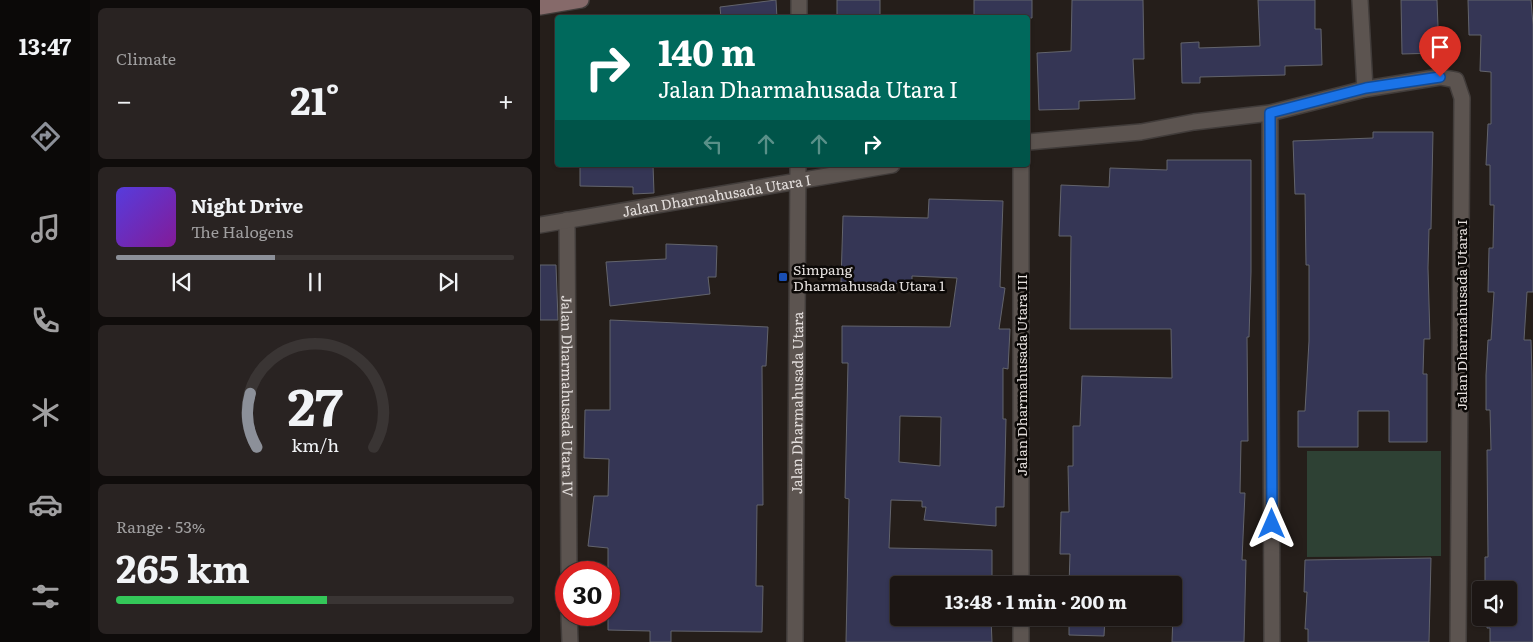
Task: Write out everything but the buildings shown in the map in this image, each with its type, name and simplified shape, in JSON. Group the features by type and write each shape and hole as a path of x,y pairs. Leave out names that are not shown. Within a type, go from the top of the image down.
{"main road":[{"path":"540,7 581,0"}],"street":[{"path":"799,0 799,15"},
{"path":"1360,0 1366,88"},
{"name":"Jalan Dharmahusada Utara I","path":"1030,142 1141,132 1194,122 1270,113 1366,88 1440,77 1456,80 1462,98 1458,642"},
{"path":"1270,113 1272,642"},
{"name":"Jalan Dharmahusada Utara I","path":"540,225 798,173 868,167"},
{"name":"Jalan Dharmahusada Utara III","path":"1021,167 1021,576"},
{"name":"Jalan Dharmahusada Utara","path":"795,642 798,173"},
{"name":"Jalan Dharmahusada Utara IV","path":"567,220 569,561"},
{"path":"569,626 570,642"},
{"path":"1021,626 1021,642"}],"green space":[{"path":"1307,451 1441,451 1441,556 1307,557"}],"place":[{"name":"Simpang Dharmahusada Utara 1","path":"783,277"}],"route":[{"path":"1272,524 1270,113 1366,88 1440,77"}]}
